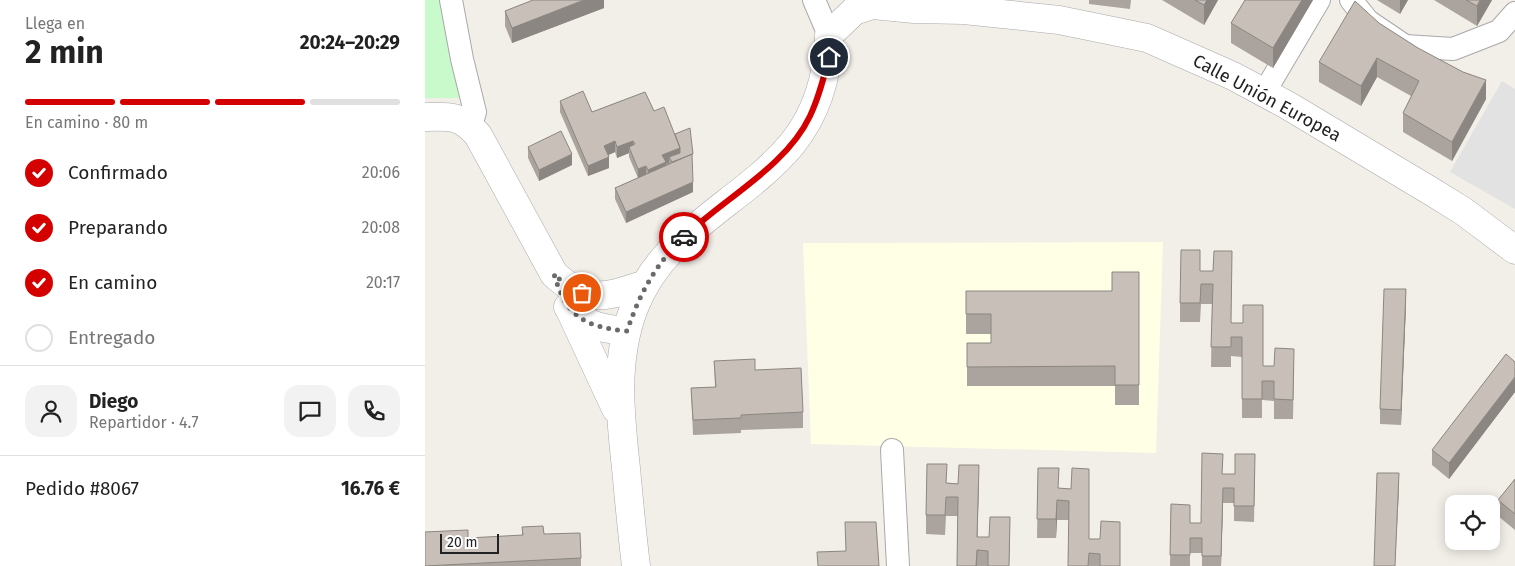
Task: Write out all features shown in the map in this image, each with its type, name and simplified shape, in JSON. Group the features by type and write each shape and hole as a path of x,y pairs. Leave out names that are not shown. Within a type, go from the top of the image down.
{"street":[{"path":"451,0 462,59 475,112 471,126"},
{"path":"814,0 829,35"},
{"path":"636,566 621,422 619,384 627,331 635,307 646,284 678,242 766,170 792,144 810,117 822,86 829,57 829,35 824,0"},
{"path":"1264,93 1319,0"},
{"path":"1351,0 1368,21 1405,46 1453,49 1499,31 1515,13"},
{"name":"Calle Unión Europea","path":"829,35 863,2 914,9 964,10 1059,20 1147,38 1233,76 1264,93 1463,211 1515,250"},
{"path":"425,117 450,116 471,126 478,135 554,274 559,291 569,308 621,422"},
{"path":"554,274 567,286 596,297 607,304 615,312 627,331"},
{"path":"596,297 614,295 646,284"},
{"path":"569,308 583,320 596,326 627,331"},
{"path":"892,450 898,566"}],"shaded area":[{"path":"1502,81 1515,89 1515,209 1450,172"},
{"path":"1163,242 1156,453 811,444 803,243"}],"green space":[{"path":"425,0 441,0 462,98 425,98"}],"building":[{"path":"533,0 584,0 512,28 505,11"},
{"path":"1195,0 1207,0 1204,5"},
{"path":"1245,0 1302,0 1273,48 1231,23"},
{"path":"1466,0 1480,0 1477,6"},
{"path":"1355,1 1379,23 1418,48 1463,72 1486,80 1452,142 1403,113 1419,81 1377,58 1361,86 1319,62"},
{"path":"583,91 592,112 645,92 654,111 664,107 680,148 662,155 666,162 648,170 646,166 638,169 629,147 635,144 633,141 617,147 615,141 604,146 609,157 588,166 560,101"},
{"path":"690,128 693,154 672,162 669,157 680,153 675,134"},
{"path":"561,131 572,154 539,170 528,147"},
{"path":"692,154 693,182 626,212 615,188"},
{"path":"1181,250 1200,250 1200,271 1213,271 1214,251 1232,251 1231,323 1243,323 1243,305 1263,305 1263,366 1274,366 1275,348 1294,349 1293,400 1274,399 1274,381 1262,381 1262,399 1242,399 1242,337 1231,337 1231,347 1211,347 1213,284 1201,284 1200,303 1180,303"},
{"path":"1112,272 1139,272 1139,385 1115,385 1115,366 967,367 967,343 991,343 991,314 966,314 966,291 1112,291"},
{"path":"1384,289 1406,289 1401,410 1380,409"},
{"path":"1506,354 1515,362 1515,377 1449,463 1432,450"},
{"path":"755,359 755,370 801,368 803,412 741,415 741,418 693,420 691,388 716,387 714,361"},
{"path":"1202,453 1223,454 1222,474 1235,474 1235,454 1255,454 1254,506 1234,506 1234,488 1223,488 1221,556 1202,556 1202,538 1190,538 1190,555 1170,555 1171,504 1190,505 1190,523 1201,523"},
{"path":"927,464 947,464 946,483 958,484 959,465 979,465 977,537 989,537 990,517 1010,517 1009,566 988,566 988,551 977,550 976,566 957,566 958,497 946,497 945,515 926,515"},
{"path":"1038,468 1059,468 1058,488 1071,489 1072,468 1089,469 1089,539 1100,539 1101,521 1120,522 1120,566 1100,566 1100,554 1089,553 1088,566 1068,566 1069,501 1057,500 1056,519 1037,519"},
{"path":"1377,473 1399,473 1395,566 1374,566"},
{"path":"1515,479 1515,514 1500,502 1500,498"},
{"path":"845,522 876,522 879,566 818,566 817,552 846,551"},
{"path":"543,526 544,534 580,533 581,558 425,566 425,532 468,530 468,538 523,535 522,527"}],"way so far":[{"path":"582,293 567,286 554,274 559,291 569,308 583,320 611,330 627,331 635,307 646,284 671,249 684,237"}],"route":[{"path":"684,237 766,170 792,144 810,117 822,86 829,57"}]}
